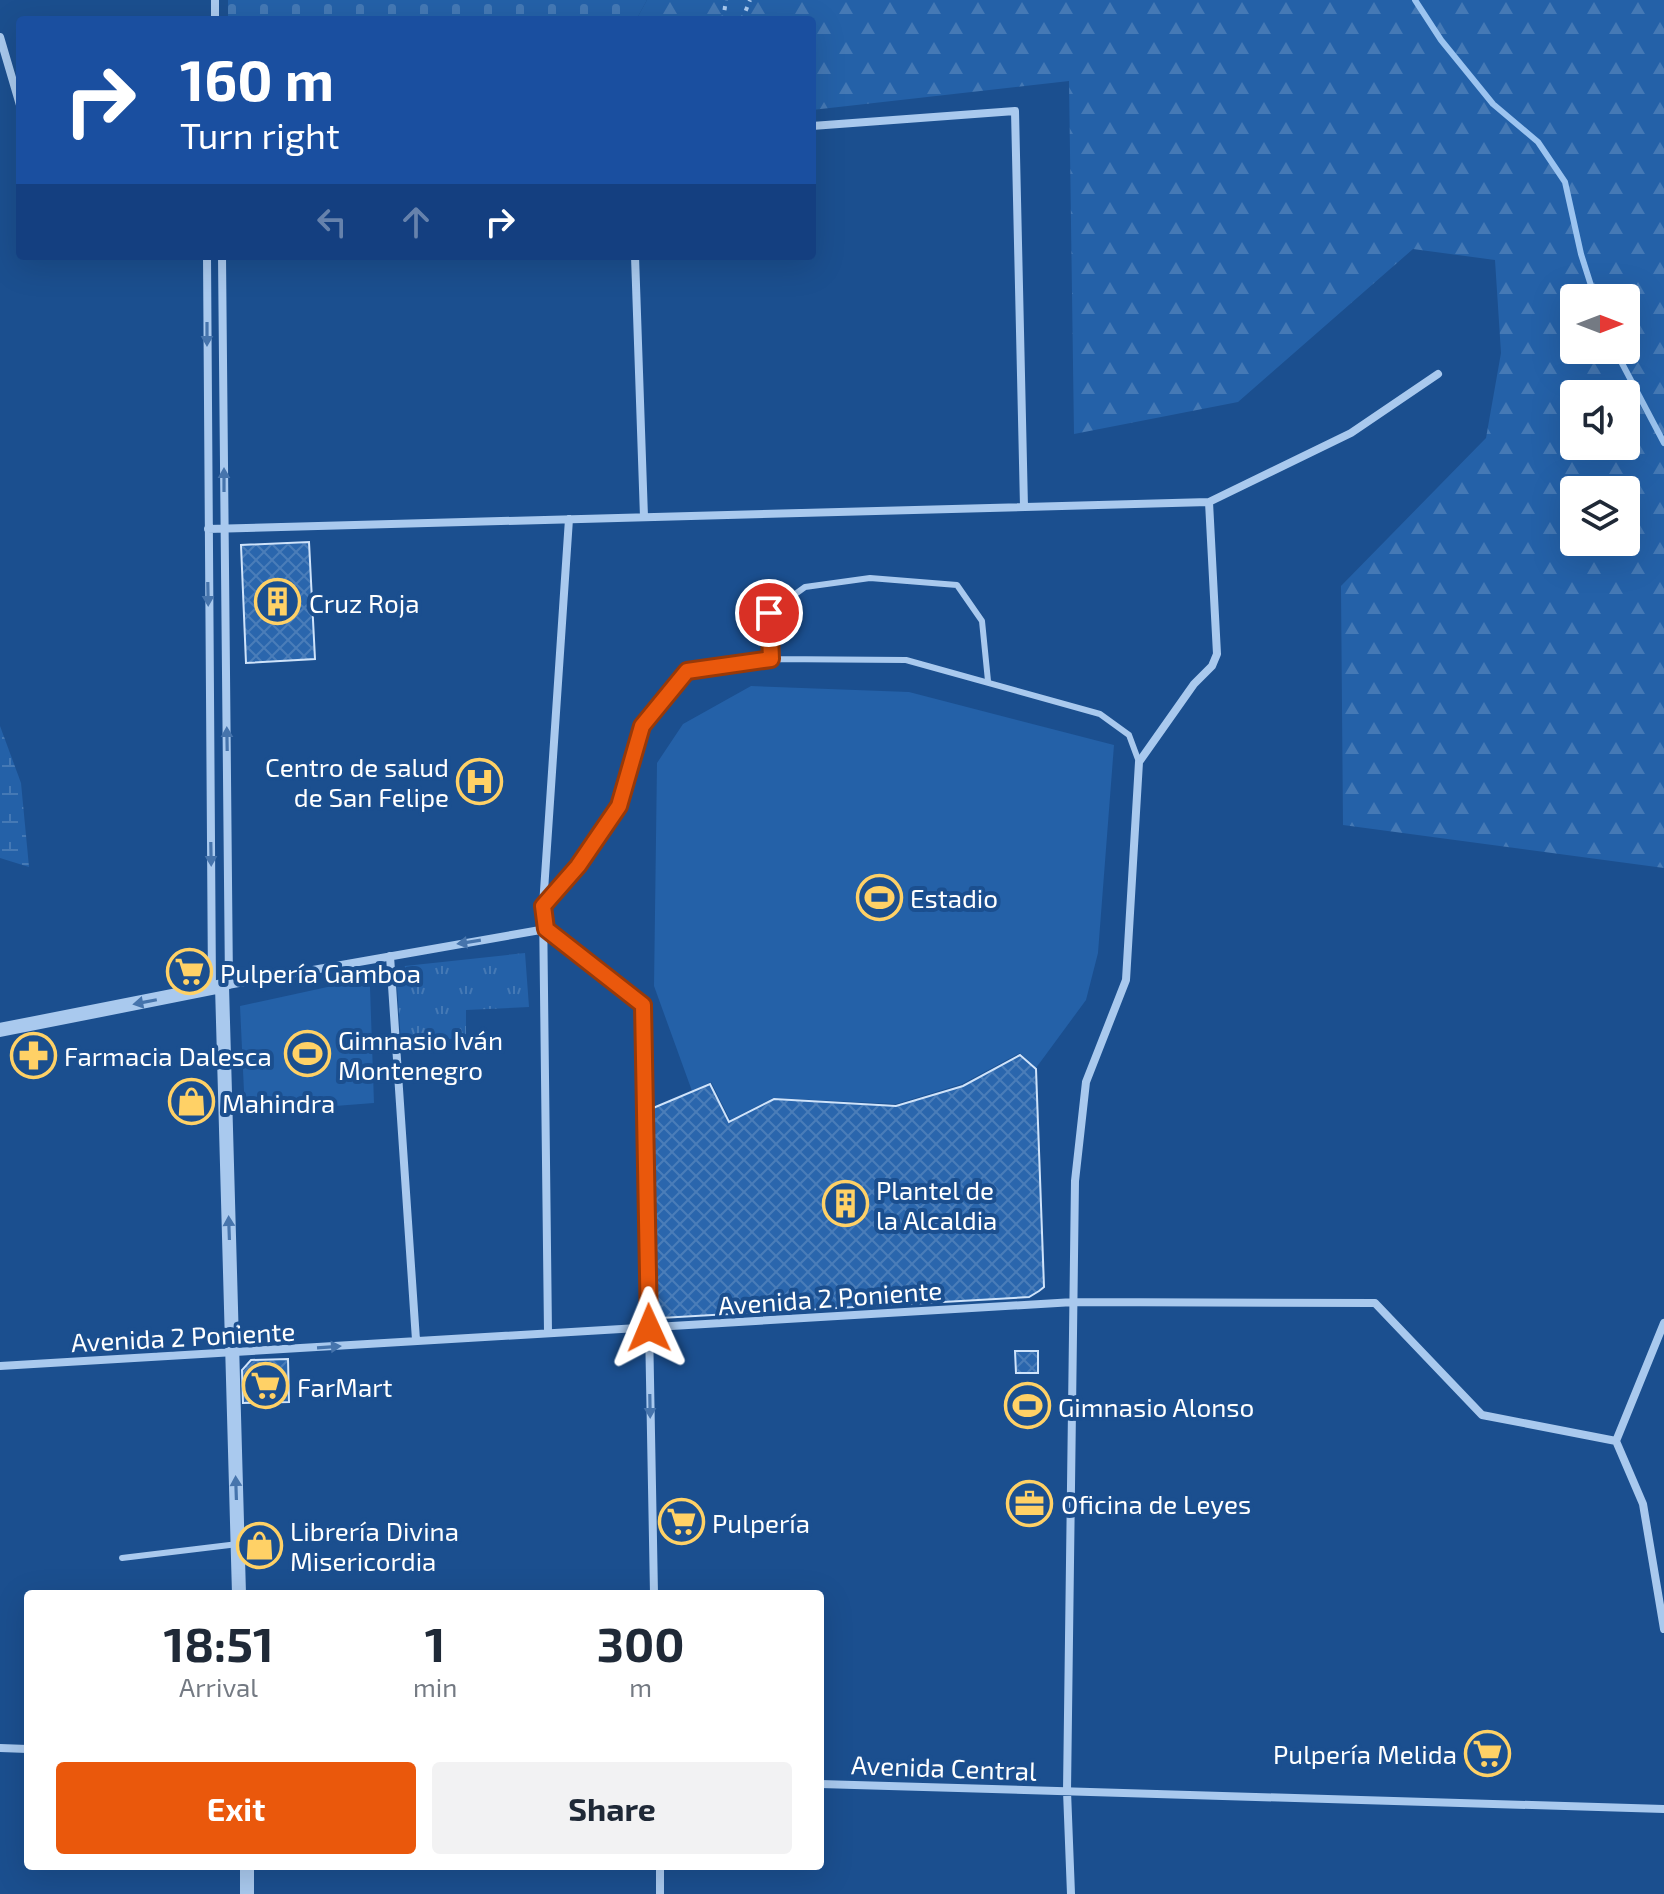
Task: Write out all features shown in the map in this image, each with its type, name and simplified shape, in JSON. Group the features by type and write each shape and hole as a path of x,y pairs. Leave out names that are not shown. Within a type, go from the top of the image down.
{"street":[{"path":"0,37 16,91"},
{"path":"816,126 1015,111 1024,507"},
{"path":"207,260 208,529 239,1590"},
{"path":"221,987 222,260"},
{"path":"635,260 644,517"},
{"path":"208,529 1209,502 1351,433 1438,374"},
{"path":"1071,1894 1067,1791 1075,1181 1086,1082 1126,980 1139,762 1194,684 1212,666 1217,654 1209,502"},
{"path":"548,1333 546,929 543,906 569,519"},
{"path":"0,1030 546,929 643,1005 654,1590"},
{"path":"390,956 416,1340"},
{"name":"Avenida 2 Poniente","path":"0,1366 1074,1302 1375,1303 1482,1415 1616,1441"},
{"path":"1664,1323 1616,1441 1643,1504 1664,1629"},
{"path":"0,1748 24,1749"},
{"name":"Avenida Central","path":"824,1784 1664,1809"},
{"path":"247,1870 247,1894"},
{"path":"660,1870 660,1894"}],"lane":[{"path":"771,659 769,613 805,587 870,578 957,585 982,621 988,681"},
{"path":"543,906 578,866 619,806 642,726 687,671 771,659 906,660 1100,714 1129,735 1139,762"},
{"path":"122,1558 238,1544"}],"green space":[{"path":"228,0 647,0 638,16 228,16"},
{"path":"647,0 1664,0 1664,868 1343,825 1341,586 1486,438 1501,353 1495,260 1413,249 1238,402 1074,434 1069,81 816,110 816,16 638,16"},
{"name":"Estadio","path":"751,686 909,692 1114,745 1098,953 1086,1000 1036,1068 1020,1053 962,1084 896,1104 773,1098 730,1120 711,1082 692,1091 654,986 657,763 683,724"},
{"path":"0,726 21,783 29,867 0,858"},
{"path":"525,953 529,1007 466,1010 466,1038 401,1042 397,986 405,966"},
{"name":"Gimnasio Iván Montenegro","path":"355,981 364,982 370,987 374,1103 245,1113 240,1006"}],"building":[{"name":"Cruz Roja","path":"309,542 315,659 246,663 241,545"},
{"name":"Farmacia Dalesca","path":"38,1041 43,1067 28,1070 24,1043"},
{"name":"Plantel de la Alcaldia","path":"1020,1055 1036,1069 1044,1287 1039,1291 1029,1297 661,1318 654,1312 646,1111 710,1084 729,1122 774,1099 896,1106 963,1086"},
{"name":"Mahindra","path":"205,1087 206,1116 178,1117 177,1088"},
{"path":"1015,1351 1038,1351 1038,1373 1016,1373"},
{"name":"FarMart","path":"288,1359 289,1402 243,1403 242,1370 251,1360"},
{"name":"Gimnasio Alonso","path":"1038,1395 1038,1416 1017,1417 1017,1396"},
{"name":"Oficina de Leyes","path":"1015,1499 1045,1499 1045,1507 1015,1508"},
{"name":"Librería Divina Misericordia","path":"248,1538 271,1538 271,1552 248,1553"},
{"name":"Pulpería Melida","path":"1479,1734 1496,1734 1497,1772 1480,1772"}],"waterway":[{"path":"1415,0 1441,40 1493,104 1538,142 1565,182 1591,284"},
{"path":"1622,364 1664,443"}],"place":[{"name":"Cruz Roja","path":"278,602"},
{"name":"Centro de salud de San Felipe","path":"480,781"},
{"name":"Estadio","path":"879,897"},
{"name":"Pulpería Gamboa","path":"189,972"},
{"name":"Gimnasio Iván Montenegro","path":"307,1054"},
{"name":"Farmacia Dalesca","path":"33,1055"},
{"name":"Mahindra","path":"191,1102"},
{"name":"Plantel de la Alcaldia","path":"845,1204"},
{"name":"FarMart","path":"266,1386"},
{"name":"Gimnasio Alonso","path":"1027,1406"},
{"name":"Oficina de Leyes","path":"1030,1503"},
{"name":"Pulpería","path":"681,1522"},
{"name":"Librería Divina Misericordia","path":"259,1545"},
{"name":"Pulpería Melida","path":"1488,1753"}],"route":[{"path":"649,1328 643,1005 546,929 543,906 578,866 619,806 642,726 687,671 771,659 769,613"}]}
